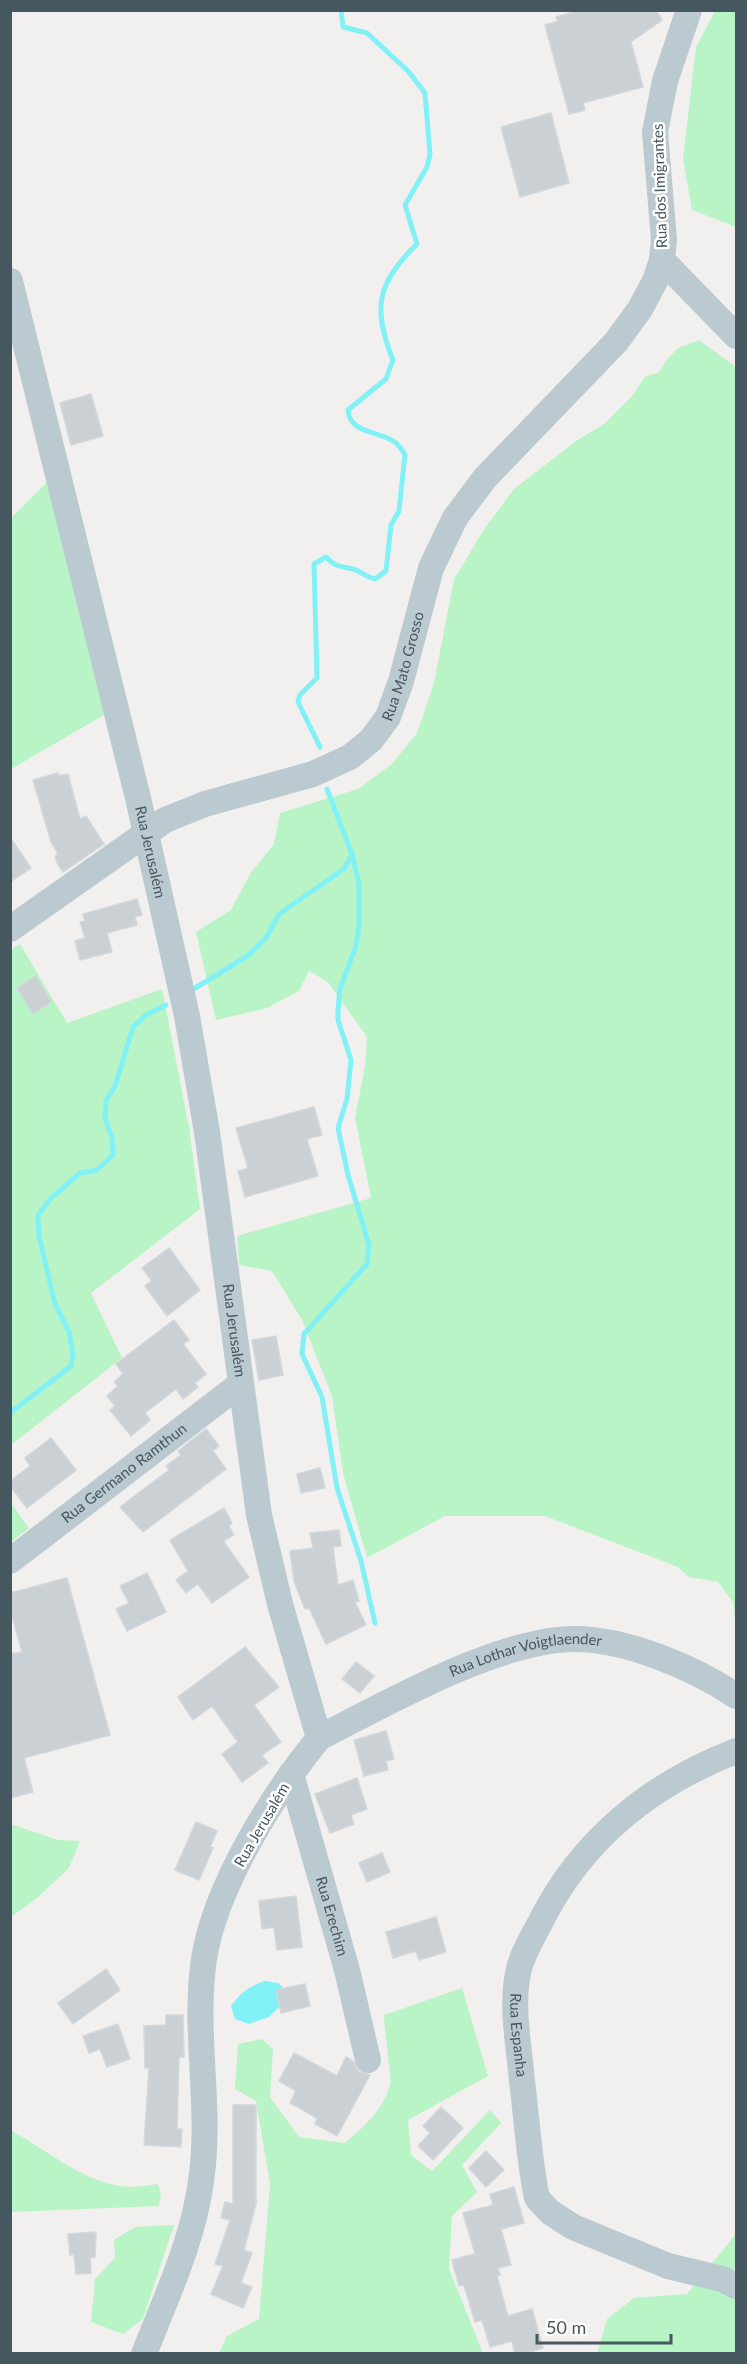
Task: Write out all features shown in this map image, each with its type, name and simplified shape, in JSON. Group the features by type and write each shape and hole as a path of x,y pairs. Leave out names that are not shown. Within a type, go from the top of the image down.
{"street":[{"name":"Rua dos Imigrantes","path":"689,10 665,81 656,132 663,215 662,260 736,336"},
{"name":"Rua Mato Grosso","path":"10,929 146,833 182,812 313,774 350,757 370,740 391,708 401,681 431,568 455,518 485,478 616,342 640,309 662,260"},
{"name":"Rua Jerusalém","path":"10,281 146,833 199,1080 239,1385 267,1555 319,1738 291,1774 240,1860 222,1902 204,1959 201,2180 183,2258 144,2354"},
{"name":"Rua Germano Ramthun","path":"10,1561 239,1385"},
{"name":"Rua Lothar Voigtlaender","path":"319,1738 382,1705 481,1661 526,1644 576,1639 624,1646 680,1667 736,1696"},
{"name":"Rua Espanha","path":"736,1751 703,1764 651,1793 614,1823 572,1868 549,1903 518,1971 515,2010 537,2198 550,2212 573,2227 668,2266 722,2278 736,2286"},
{"name":"Rua Erechim","path":"291,1774 347,1970 369,2060"}],"green space":[{"path":"715,11 736,11 736,227 692,210 683,159 696,47"},
{"path":"699,340 736,367 736,1630 733,1602 718,1582 689,1577 678,1567 545,1516 445,1516 367,1558 343,1473 332,1396 302,1320 272,1271 239,1265 237,1236 371,1198 355,1118 365,1066 367,1037 328,982 309,971 299,991 267,1008 216,1020 196,932 231,910 250,874 274,844 280,813 358,789 392,764 417,733 434,683 454,579 485,528 514,489 576,441 604,424 633,395 645,377 659,372 678,348"},
{"path":"47,482 104,715 11,769 11,518"},
{"path":"20,944 67,1023 162,989 189,1127 200,1209 91,1293 122,1358 11,1445 10,950"},
{"path":"11,1503 29,1528 11,1542"},
{"path":"14,1825 58,1840 80,1841 69,1868 37,1898 11,1917 10,1827"},
{"path":"462,1988 488,2076 408,2120 411,2155 432,2171 490,2110 501,2123 462,2165 477,2192 452,2216 449,2269 483,2353 219,2353 227,2336 259,2319 270,2184 256,2101 235,2089 238,2044 262,2039 273,2049 270,2097 299,2137 345,2143 378,2110 390,2085 384,2015"},
{"path":"10,2130 67,2165 97,2180 129,2187 158,2184 161,2194 159,2206 11,2212"},
{"path":"174,2225 143,2319 123,2334 91,2322 95,2279 115,2258 114,2240 135,2227"},
{"path":"736,2234 736,2353 597,2354 607,2319 634,2298 687,2294"}],"water":[{"path":"265,1981 278,1983 284,1988 276,1990 279,2007 269,2017 249,2024 235,2019 231,2006 238,1997 246,1990"}],"building":[{"path":"581,10 656,10 662,20 631,42 643,87 583,103 585,110 569,114 545,25 558,21 556,17"},
{"path":"551,113 569,183 520,197 501,127"},
{"path":"91,394 103,436 71,445 60,403"},
{"path":"58,773 59,776 68,774 80,819 86,816 104,844 63,872 57,863 55,856 58,854 51,842 33,780"},
{"path":"10,837 31,868 10,882"},
{"path":"137,899 142,915 135,917 137,925 107,933 112,952 80,960 75,941 85,938 80,922 85,921 83,914"},
{"path":"36,976 51,1002 33,1014 17,988"},
{"path":"314,1107 322,1135 307,1139 318,1176 245,1197 238,1171 248,1168 236,1128"},
{"path":"169,1248 200,1290 167,1316 145,1286 152,1281 142,1268"},
{"path":"174,1320 189,1340 183,1344 206,1374 195,1383 198,1387 183,1399 176,1389 145,1413 150,1420 131,1436 110,1410 115,1406 107,1396 118,1386 114,1382 123,1374 116,1364"},
{"path":"276,1336 283,1375 259,1380 252,1340"},
{"path":"206,1429 219,1446 213,1451 226,1469 143,1532 120,1507 169,1470 166,1466 181,1455 178,1451"},
{"path":"51,1438 76,1470 27,1508 10,1486 10,1481 30,1466 25,1458"},
{"path":"320,1468 325,1488 301,1493 297,1474"},
{"path":"224,1508 232,1523 229,1526 234,1535 223,1541 249,1577 212,1603 198,1584 186,1593 176,1580 188,1571 170,1540"},
{"path":"339,1530 341,1546 333,1547 338,1585 353,1580 359,1601 355,1602 366,1625 326,1644 309,1608 305,1609 294,1581 290,1551 313,1548 310,1533"},
{"path":"147,1573 166,1612 127,1631 116,1609 129,1603 120,1586"},
{"path":"67,1578 110,1735 24,1758 33,1792 10,1798 10,1654 22,1652 10,1609 10,1593"},
{"path":"245,1647 279,1687 254,1705 281,1742 262,1755 268,1763 242,1782 222,1754 238,1742 212,1706 193,1720 178,1697"},
{"path":"356,1662 374,1676 360,1693 342,1679"},
{"path":"386,1731 394,1759 386,1761 388,1770 364,1776 354,1740"},
{"path":"357,1778 367,1809 351,1815 354,1824 330,1833 315,1794"},
{"path":"196,1822 217,1831 210,1847 213,1848 199,1880 175,1870"},
{"path":"382,1853 390,1872 367,1882 359,1863"},
{"path":"296,1896 302,1947 277,1950 274,1927 262,1929 259,1901"},
{"path":"436,1917 446,1952 419,1960 416,1951 393,1958 386,1932"},
{"path":"106,1969 120,1990 73,2024 58,2003"},
{"path":"305,1984 310,2006 281,2013 276,1990"},
{"path":"166,2015 183,2015 184,2057 179,2057 177,2129 182,2129 181,2147 144,2145 149,2068 145,2068 144,2026 166,2025"},
{"path":"118,2024 130,2059 107,2067 100,2049 89,2053 83,2036"},
{"path":"294,2053 337,2076 346,2057 353,2061 358,2071 370,2075 337,2136 315,2124 317,2118 290,2103 296,2091 279,2081"},
{"path":"233,2105 256,2105 256,2204 244,2250 252,2253 241,2283 252,2287 243,2308 211,2294 223,2266 215,2264 230,2220 221,2218 225,2202 233,2204"},
{"path":"441,2107 463,2128 433,2160 418,2146 430,2133 423,2126"},
{"path":"486,2151 504,2170 486,2187 469,2168"},
{"path":"514,2187 524,2223 501,2229 511,2265 498,2268 500,2275 497,2276 508,2316 532,2309 543,2348 524,2354 515,2354 512,2341 490,2347 482,2320 475,2322 464,2285 459,2286 452,2260 475,2254 463,2213 493,2205 490,2194"},
{"path":"96,2232 95,2257 90,2258 91,2273 76,2274 74,2254 70,2255 68,2234"}],"waterway":[{"path":"320,747 298,702 300,695 317,678 314,564 326,557 341,567 356,570 375,579 386,571 391,525 399,511 405,454 390,439 354,424 348,410 386,379 393,360 382,325 382,297 393,271 417,244 405,205 427,167 430,154 425,93 408,71 367,33 343,27 341,10"},
{"path":"327,789 352,854 359,884 359,925 356,946 340,989 338,1009 338,1020 351,1060 347,1099 338,1128 348,1175 369,1245 367,1264 304,1334 302,1354 322,1397 337,1488 361,1561 375,1623"},
{"path":"192,990 249,955 266,938 279,914 344,869 352,854"},
{"path":"10,1413 71,1366 73,1353 69,1332 55,1304 39,1236 38,1215 51,1198 80,1173 97,1170 113,1155 112,1138 105,1118 106,1101 115,1086 133,1027 146,1015 166,1005"}]}
